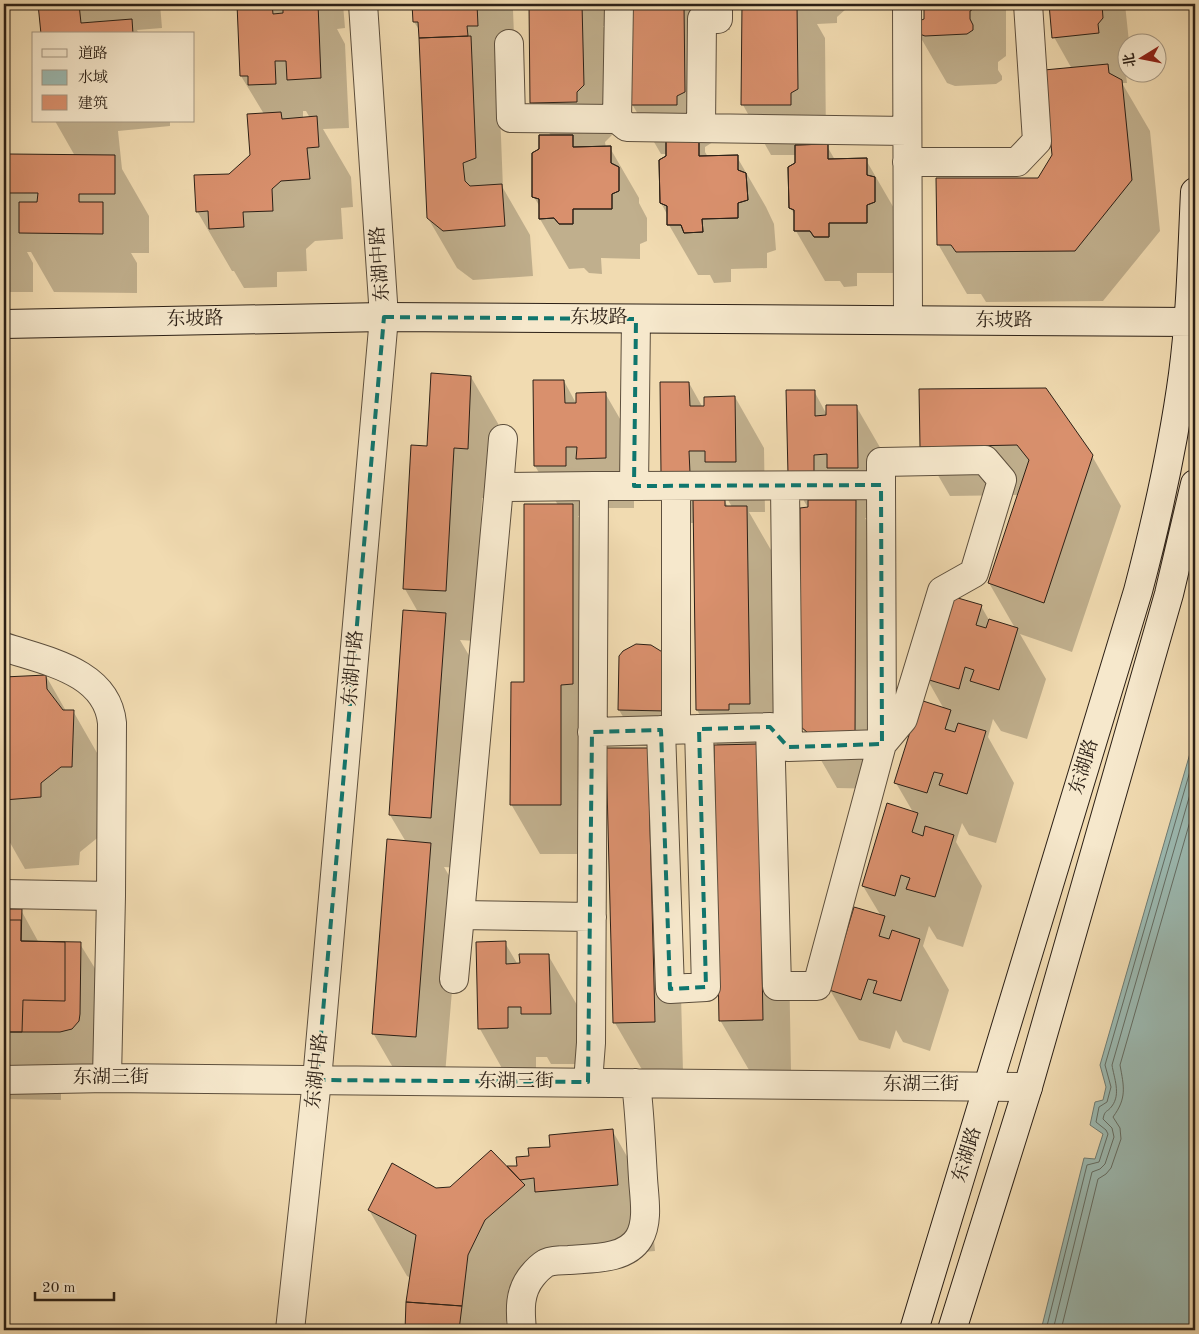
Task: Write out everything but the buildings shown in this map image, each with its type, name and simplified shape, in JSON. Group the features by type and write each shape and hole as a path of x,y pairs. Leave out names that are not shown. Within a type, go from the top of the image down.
{"street":[{"name":"东湖中路","path":"290,1330 317,1080 384,317 363,4"},
{"path":"617,119 619,4"},
{"path":"701,128 702,19 718,19 718,4"},
{"path":"907,4 908,320"},
{"path":"907,162 1017,162 1037,141 1028,4"},
{"path":"510,44 512,118 617,119 627,127 907,131"},
{"name":"东湖路","path":"914,1330 1145,563 1158,511 1171,450 1192,322 1195,192"},
{"name":"东坡路","path":"4,324 384,317 1192,322"},
{"path":"634,486 636,319"},
{"path":"454,979 503,439"},
{"path":"592,732 770,727 788,747 882,744 903,719 942,591 974,574 1002,480 985,460 881,462 882,744 816,986 777,986 770,727"},
{"name":"东湖路","path":"952,1330 1028,1087 1174,577 1195,484"},
{"path":"499,487 882,485"},
{"path":"588,1082 591,1043 594,486"},
{"path":"676,486 679,729 670,989 706,987 679,729"},
{"path":"785,486 788,747"},
{"path":"4,647 75,672 96,688 107,703 112,723 107,1078"},
{"path":"4,894 111,896"},
{"path":"460,915 592,917"},
{"name":"东湖三街","path":"4,1080 107,1078 1028,1087"},
{"path":"522,1330 520,1306 522,1293 530,1279 542,1266 554,1261 620,1253 634,1245 641,1234 644,1210 641,1126 636,1083"}],"highlighted area":[{"path":"384,317 636,319 634,486 881,485 882,744 788,747 770,727 699,729 706,987 670,989 661,730 592,732 588,1082 317,1080"}],"water":[{"path":"1195,736 1195,1330 1041,1330 1084,1158 1095,1159 1103,1134 1090,1125 1095,1102 1103,1100 1106,1087 1100,1065"}]}
